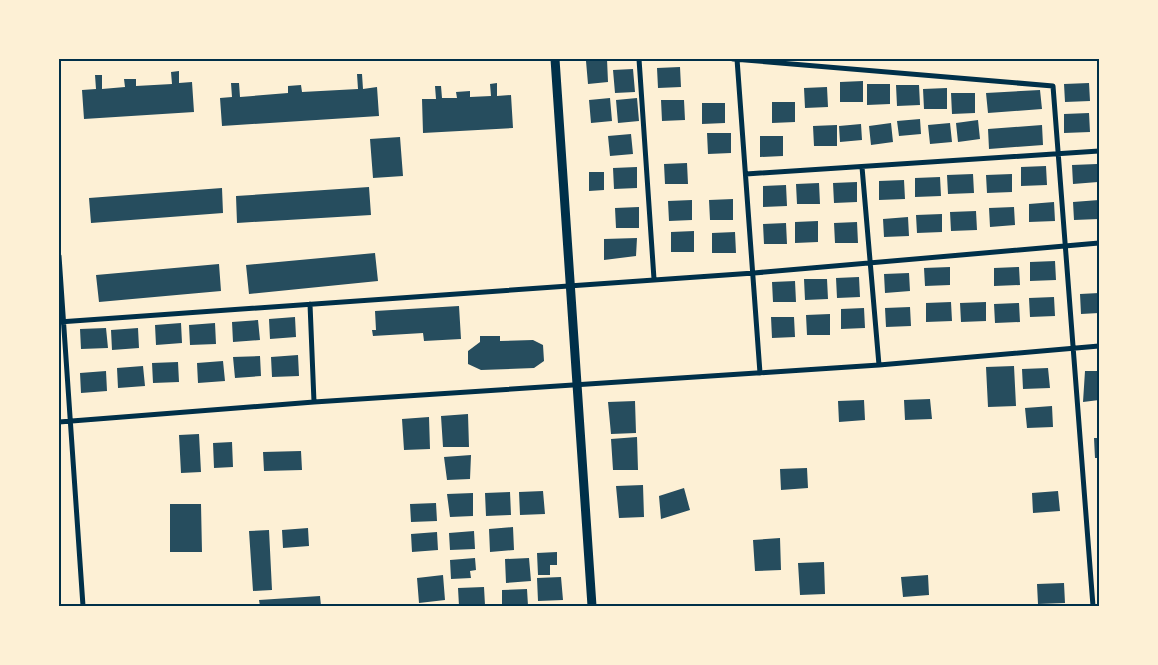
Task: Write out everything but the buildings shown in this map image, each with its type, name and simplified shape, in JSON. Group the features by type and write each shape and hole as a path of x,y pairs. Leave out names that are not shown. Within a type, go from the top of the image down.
{"street":[{"path":"555,59 592,606"},
{"path":"639,59 654,279"},
{"path":"733,59 1053,86 1093,606"},
{"path":"738,59 760,373"},
{"path":"746,174 1099,151"},
{"path":"862,167 878,365"},
{"path":"61,322 754,273 1099,243"},
{"path":"59,256 61,322 83,606"},
{"path":"310,304 314,402"},
{"path":"59,422 314,402 878,365 1099,346"}]}
